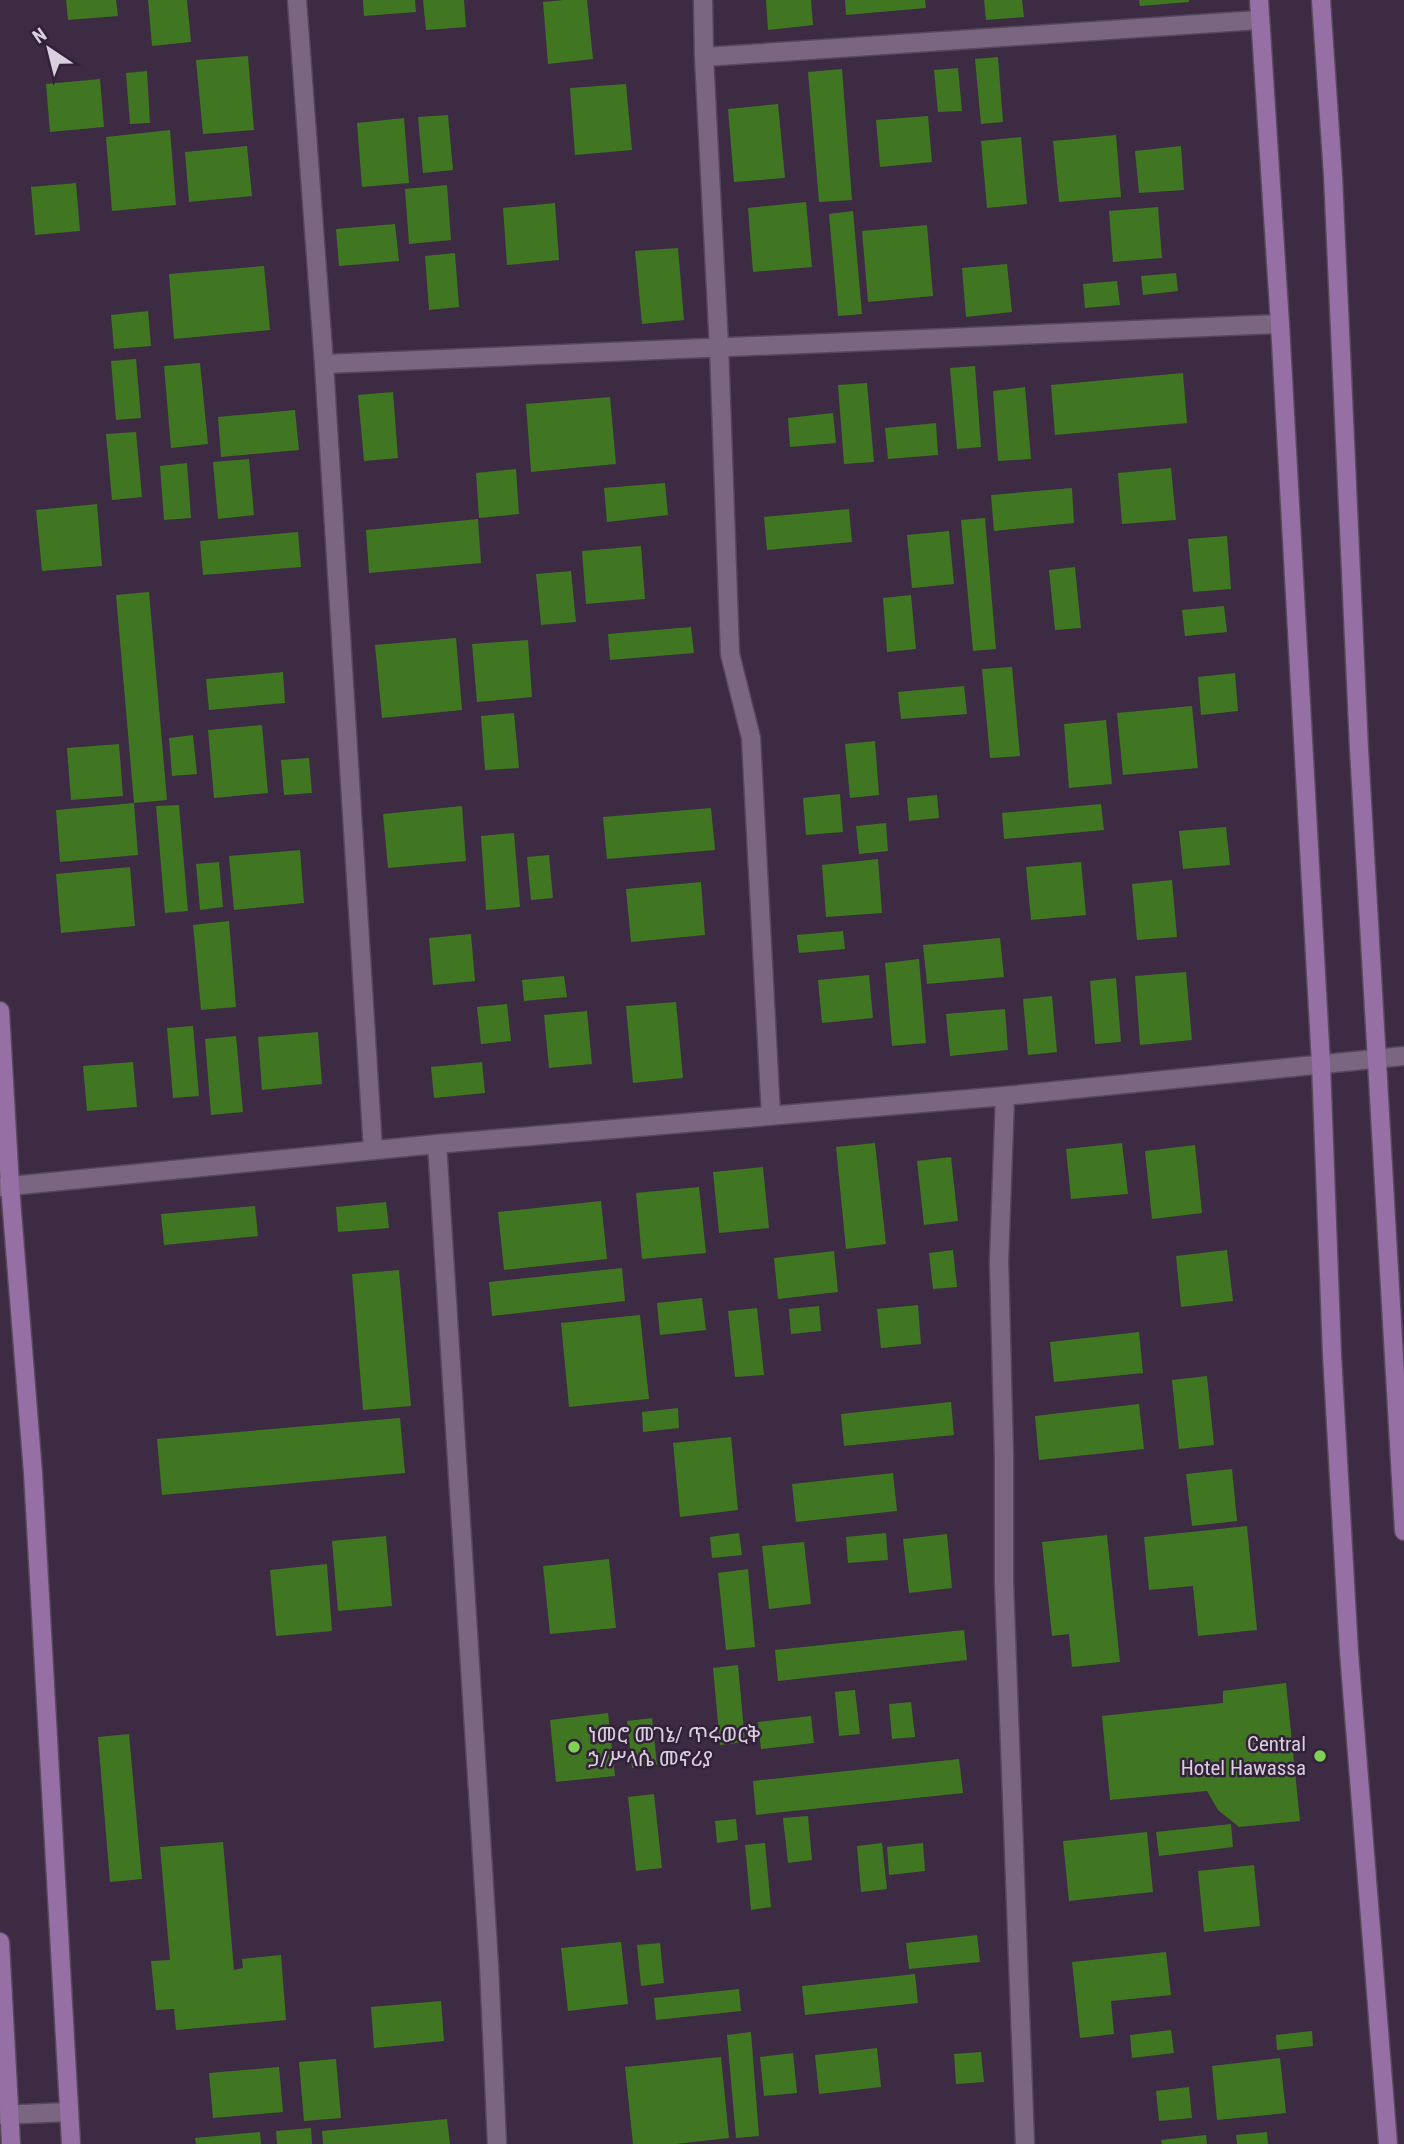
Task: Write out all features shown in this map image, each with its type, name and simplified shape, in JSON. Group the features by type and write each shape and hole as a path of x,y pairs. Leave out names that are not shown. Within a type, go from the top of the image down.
{"street":[{"path":"297,0 324,364 373,1150"},
{"path":"703,0 730,654 751,738 771,1116"},
{"path":"1259,0 1280,324 1321,1064 1332,1355 1348,1639 1388,2144"},
{"path":"1321,0 1333,176 1359,749 1404,1531"},
{"path":"704,57 1259,20"},
{"path":"324,364 1280,324"},
{"path":"0,1011 5,1186 33,1473 71,2144"},
{"path":"5,1186 437,1144 1005,1096 1404,1056"},
{"path":"1005,1096 999,1261 1004,1583 1026,2144"},
{"path":"437,1144 489,1965 497,2144"},
{"path":"0,1942 5,2115 11,2144"},
{"path":"5,2115 69,2112"}],"building":[{"path":"66,0 116,0 118,16 68,20"},
{"path":"148,0 187,0 191,42 152,46"},
{"path":"363,0 415,0 416,12 364,16"},
{"path":"423,0 464,0 466,27 426,30"},
{"path":"587,0 593,59 548,64 543,2"},
{"path":"766,0 811,0 813,25 768,30"},
{"path":"845,0 925,0 926,8 846,15"},
{"path":"984,0 1022,0 1024,17 986,20"},
{"path":"1139,0 1189,0 1189,2 1140,6"},
{"path":"248,56 254,130 203,134 196,60"},
{"path":"998,57 1003,122 981,124 975,59"},
{"path":"958,68 962,111 938,112 934,70"},
{"path":"842,69 852,200 819,202 808,72"},
{"path":"147,71 150,123 130,124 126,73"},
{"path":"100,79 104,127 50,132 46,84"},
{"path":"626,84 632,150 575,155 570,88"},
{"path":"778,104 785,178 734,182 728,109"},
{"path":"448,115 453,170 423,173 418,117"},
{"path":"928,116 932,162 880,167 876,120"},
{"path":"404,118 409,183 362,187 357,123"},
{"path":"170,130 176,205 112,211 106,137"},
{"path":"1116,135 1121,197 1059,202 1053,141"},
{"path":"1021,137 1027,204 987,208 981,141"},
{"path":"247,146 252,196 189,202 185,152"},
{"path":"1181,146 1184,190 1139,193 1135,151"},
{"path":"76,183 80,231 35,235 31,187"},
{"path":"447,185 451,240 409,244 405,189"},
{"path":"806,202 812,267 753,272 748,208"},
{"path":"555,203 559,260 507,265 503,208"},
{"path":"1158,207 1162,258 1113,262 1109,211"},
{"path":"853,211 862,314 838,316 829,214"},
{"path":"395,224 399,261 339,266 336,229"},
{"path":"927,225 933,296 868,302 862,231"},
{"path":"678,248 684,320 642,324 635,251"},
{"path":"455,253 459,307 429,310 425,256"},
{"path":"1007,264 1012,312 966,317 962,268"},
{"path":"264,266 270,330 174,339 169,274"},
{"path":"1176,273 1178,291 1143,295 1141,276"},
{"path":"1117,281 1120,305 1085,308 1083,284"},
{"path":"148,311 151,346 114,349 111,315"},
{"path":"136,359 141,418 116,420 111,361"},
{"path":"200,363 208,444 171,448 164,366"},
{"path":"975,366 981,447 957,449 950,368"},
{"path":"1183,373 1187,423 1055,435 1051,385"},
{"path":"867,383 874,462 844,464 838,385"},
{"path":"1025,387 1031,459 998,461 993,391"},
{"path":"393,392 398,458 364,461 358,395"},
{"path":"610,397 616,464 531,472 526,404"},
{"path":"295,410 299,450 221,457 218,417"},
{"path":"833,413 836,443 790,447 788,418"},
{"path":"936,423 938,455 888,459 885,428"},
{"path":"136,432 142,497 112,500 106,434"},
{"path":"249,459 254,515 218,519 213,462"},
{"path":"187,463 191,518 164,520 160,466"},
{"path":"1171,468 1176,520 1122,524 1118,473"},
{"path":"516,469 519,514 479,518 476,473"},
{"path":"665,483 668,515 607,522 604,488"},
{"path":"1072,488 1074,523 994,531 991,495"},
{"path":"97,504 102,566 42,571 36,510"},
{"path":"849,509 852,542 767,550 764,517"},
{"path":"985,518 996,649 973,651 961,520"},
{"path":"478,519 481,563 369,573 366,530"},
{"path":"949,531 954,584 912,588 907,535"},
{"path":"298,532 301,567 203,575 200,541"},
{"path":"1227,536 1231,589 1193,592 1188,539"},
{"path":"641,546 645,599 586,604 582,551"},
{"path":"1075,567 1081,628 1055,630 1049,570"},
{"path":"571,571 576,622 541,625 536,574"},
{"path":"149,592 167,800 134,803 116,595"},
{"path":"911,595 916,649 887,652 883,598"},
{"path":"1224,606 1227,632 1185,636 1182,610"},
{"path":"691,627 694,653 610,660 608,634"},
{"path":"456,638 462,710 382,718 375,645"},
{"path":"528,640 532,697 477,702 472,644"},
{"path":"1012,667 1020,756 990,758 982,669"},
{"path":"283,672 285,703 209,710 206,679"},
{"path":"1235,673 1238,711 1201,715 1198,677"},
{"path":"964,686 967,714 901,719 898,692"},
{"path":"1192,706 1198,768 1123,775 1117,713"},
{"path":"514,713 519,768 485,770 481,716"},
{"path":"1106,720 1112,784 1069,788 1064,724"},
{"path":"262,725 268,793 214,798 208,730"},
{"path":"193,735 197,774 172,776 169,738"},
{"path":"875,741 879,795 850,798 845,744"},
{"path":"119,744 123,796 71,800 67,748"},
{"path":"309,758 312,793 284,795 281,760"},
{"path":"840,794 843,832 806,835 803,798"},
{"path":"937,795 939,818 909,821 907,798"},
{"path":"134,803 138,855 60,862 56,810"},
{"path":"1101,804 1104,830 1004,839 1002,813"},
{"path":"179,805 188,911 165,913 156,806"},
{"path":"462,806 466,861 388,868 383,814"},
{"path":"711,808 715,850 607,859 603,817"},
{"path":"886,823 888,851 859,854 856,826"},
{"path":"1226,827 1230,865 1183,869 1179,831"},
{"path":"514,833 520,907 486,910 481,836"},
{"path":"300,850 304,903 234,910 229,856"},
{"path":"549,855 553,898 531,900 527,857"},
{"path":"878,859 882,913 826,917 822,865"},
{"path":"219,862 223,907 200,910 196,864"},
{"path":"1081,862 1086,915 1031,920 1026,867"},
{"path":"130,867 135,926 61,933 56,874"},
{"path":"1172,880 1177,937 1137,940 1132,884"},
{"path":"701,882 705,935 631,942 626,889"},
{"path":"229,921 236,1007 201,1010 193,925"},
{"path":"843,931 845,949 799,953 797,935"},
{"path":"471,934 475,981 433,985 429,938"},
{"path":"1000,938 1004,977 927,984 923,945"},
{"path":"919,959 926,1043 892,1046 885,963"},
{"path":"1186,972 1192,1040 1140,1045 1135,976"},
{"path":"869,975 873,1018 822,1023 818,980"},
{"path":"564,976 567,997 524,1001 522,980"},
{"path":"1116,978 1121,1042 1095,1044 1090,981"},
{"path":"1052,996 1057,1052 1028,1055 1023,999"},
{"path":"676,1002 683,1078 633,1083 626,1006"},
{"path":"507,1004 511,1041 481,1044 477,1007"},
{"path":"1005,1009 1008,1050 950,1056 946,1014"},
{"path":"587,1011 592,1064 549,1068 544,1015"},
{"path":"193,1026 199,1096 173,1098 167,1028"},
{"path":"318,1032 322,1084 262,1090 258,1037"},
{"path":"236,1036 243,1112 211,1115 205,1039"},
{"path":"133,1062 137,1107 87,1111 83,1066"},
{"path":"482,1062 485,1093 434,1098 431,1067"},
{"path":"875,1143 886,1244 846,1249 836,1147"},
{"path":"1122,1143 1128,1194 1071,1199 1066,1149"},
{"path":"1195,1145 1202,1213 1152,1219 1145,1151"},
{"path":"951,1157 958,1221 924,1225 917,1161"},
{"path":"763,1167 769,1228 719,1233 713,1172"},
{"path":"699,1187 706,1253 642,1259 636,1193"},
{"path":"601,1201 607,1259 504,1270 498,1212"},
{"path":"386,1202 389,1228 338,1232 336,1207"},
{"path":"255,1206 258,1236 164,1245 161,1214"},
{"path":"953,1250 957,1287 933,1289 929,1253"},
{"path":"1227,1250 1233,1301 1181,1307 1176,1256"},
{"path":"834,1251 838,1292 778,1299 774,1258"},
{"path":"622,1268 625,1301 492,1316 489,1282"},
{"path":"399,1270 411,1406 363,1410 352,1274"},
{"path":"702,1298 706,1330 660,1335 657,1303"},
{"path":"918,1305 921,1344 881,1348 877,1309"},
{"path":"819,1306 821,1331 791,1334 789,1309"},
{"path":"757,1308 764,1375 735,1377 728,1311"},
{"path":"640,1315 649,1399 569,1407 561,1323"},
{"path":"1139,1332 1143,1373 1054,1382 1050,1342"},
{"path":"1207,1376 1214,1445 1179,1449 1172,1380"},
{"path":"951,1402 954,1435 844,1446 841,1414"},
{"path":"1139,1404 1144,1449 1039,1460 1035,1416"},
{"path":"678,1408 679,1428 643,1432 642,1412"},
{"path":"400,1418 405,1473 162,1495 157,1439"},
{"path":"731,1437 738,1510 680,1517 673,1443"},
{"path":"1232,1469 1237,1521 1192,1526 1186,1474"},
{"path":"893,1473 897,1511 796,1522 792,1484"},
{"path":"1247,1526 1257,1630 1198,1636 1193,1586 1149,1590 1144,1537"},
{"path":"739,1533 742,1555 712,1558 710,1537"},
{"path":"886,1533 888,1560 848,1563 846,1537"},
{"path":"947,1534 952,1588 909,1593 903,1539"},
{"path":"1107,1535 1120,1662 1072,1667 1069,1634 1052,1636 1042,1542"},
{"path":"386,1536 392,1606 338,1611 332,1541"},
{"path":"804,1542 811,1604 769,1609 762,1546"},
{"path":"609,1559 616,1628 550,1634 543,1566"},
{"path":"327,1564 332,1631 276,1636 270,1570"},
{"path":"748,1569 755,1647 726,1650 718,1573"},
{"path":"964,1630 967,1660 778,1681 775,1650"},
{"path":"738,1665 745,1742 720,1745 713,1668"},
{"path":"1286,1683 1300,1821 1239,1827 1218,1810 1207,1791 1110,1800 1102,1716 1223,1703 1223,1691"},
{"path":"855,1690 860,1734 839,1736 835,1692"},
{"path":"911,1702 915,1737 892,1739 889,1704"},
{"path":"608,1713 615,1776 556,1782 550,1720"},
{"path":"811,1716 814,1743 761,1749 758,1722"},
{"path":"652,1718 657,1765 632,1768 627,1721"},
{"path":"129,1734 142,1879 110,1882 98,1737"},
{"path":"959,1759 963,1793 756,1815 753,1781"},
{"path":"654,1794 662,1868 636,1871 628,1797"},
{"path":"808,1816 812,1860 788,1863 783,1818"},
{"path":"736,1819 738,1840 717,1843 715,1821"},
{"path":"1231,1824 1233,1847 1159,1856 1156,1832"},
{"path":"1147,1832 1153,1892 1069,1901 1063,1841"},
{"path":"223,1842 234,1970 243,1968 242,1959 281,1955 286,2020 176,2030 174,2009 156,2010 151,1961 170,1960 160,1847"},
{"path":"765,1843 771,1907 751,1910 745,1845"},
{"path":"882,1843 887,1889 861,1892 857,1846"},
{"path":"923,1843 925,1871 889,1875 887,1847"},
{"path":"1254,1865 1260,1926 1204,1932 1198,1871"},
{"path":"977,1935 980,1962 909,1969 906,1943"},
{"path":"621,1942 628,2004 568,2011 561,1948"},
{"path":"660,1943 664,1983 641,1986 637,1945"},
{"path":"1166,1952 1171,1995 1111,2001 1114,2034 1080,2038 1072,1962"},
{"path":"915,1974 918,2003 805,2015 802,1986"},
{"path":"739,1989 741,2011 656,2020 654,1998"},
{"path":"441,2001 444,2041 374,2048 371,2007"},
{"path":"1171,2030 1174,2053 1132,2058 1130,2035"},
{"path":"1312,2031 1313,2046 1277,2050 1276,2035"},
{"path":"751,2032 759,2136 736,2138 727,2035"},
{"path":"877,2048 881,2087 819,2094 815,2055"},
{"path":"981,2052 984,2082 956,2084 954,2054"},
{"path":"793,2053 797,2093 764,2096 760,2057"},
{"path":"721,2057 729,2138 675,2144 633,2144 625,2067"},
{"path":"1280,2058 1286,2113 1217,2120 1212,2066"},
{"path":"336,2059 341,2118 304,2121 299,2062"},
{"path":"279,2067 283,2112 213,2118 209,2073"},
{"path":"1189,2087 1192,2118 1159,2121 1156,2091"},
{"path":"447,2119 450,2144 323,2144 322,2131"},
{"path":"311,2128 312,2144 277,2144 276,2131"},
{"path":"260,2132 261,2144 196,2144 195,2138"},
{"path":"1267,2132 1268,2144 1237,2144 1236,2135"},
{"path":"1206,2135 1207,2144 1162,2144 1161,2140"}],"place":[{"name":"ነመሮ መገኔ/ ጥሩወርቅ ኃ/ሥላሴ መኖሪያ","path":"574,1747"},
{"name":"Central Hotel Hawassa","path":"1320,1756"}]}
